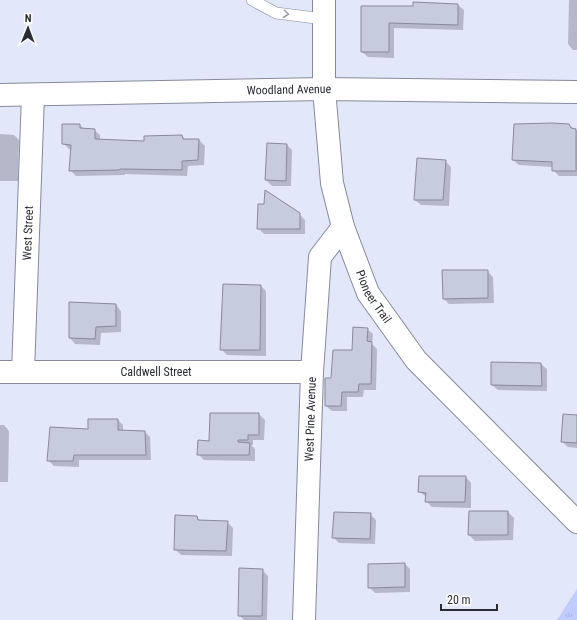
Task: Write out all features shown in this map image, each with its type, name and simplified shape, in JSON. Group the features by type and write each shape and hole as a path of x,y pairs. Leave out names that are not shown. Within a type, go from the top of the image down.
{"street":[{"name":"Pioneer Trail","path":"324,10 324,89 332,183 343,227 368,293 416,360 577,522"},
{"name":"Woodland Avenue","path":"0,95 324,89 577,92"},
{"name":"West Street","path":"23,372 33,95"},
{"name":"West Pine Avenue","path":"304,620 312,372 320,257 343,227"},
{"name":"Caldwell Street","path":"0,372 312,372"}],"lane":[{"path":"252,0 276,13 324,10"}],"green space":[{"path":"577,589 577,620 557,620"}],"building":[{"path":"413,2 458,4 458,25 389,23 389,52 361,52 361,6 413,6"},
{"path":"62,124 80,124 80,128 95,129 95,139 144,141 144,136 182,135 183,139 199,139 198,160 182,161 182,170 120,169 69,171 71,145 62,144"},
{"path":"514,124 569,124 571,128 576,129 576,171 552,171 552,162 512,160"},
{"path":"267,143 287,144 286,181 265,180"},
{"path":"417,158 446,160 443,200 414,200"},
{"path":"265,190 300,213 300,229 257,229 258,204 264,204"},
{"path":"442,270 488,270 488,298 443,299"},
{"path":"223,284 261,285 260,350 220,350"},
{"path":"69,302 116,304 116,326 96,327 95,339 69,338"},
{"path":"353,327 368,328 367,341 372,342 371,384 359,384 358,392 342,392 341,406 325,406 325,378 331,378 333,350 352,350"},
{"path":"491,362 541,363 542,386 491,385"},
{"path":"210,413 259,413 259,435 248,435 248,440 238,440 238,442 250,443 249,455 197,455 198,440 209,441"},
{"path":"563,414 577,415 577,443 561,442"},
{"path":"88,419 118,419 118,430 145,431 146,455 74,455 73,461 47,461 50,427 88,429"},
{"path":"419,476 466,476 465,502 425,502 426,493 418,492"},
{"path":"469,511 508,511 508,535 468,535"},
{"path":"334,512 371,513 370,539 332,538"},
{"path":"175,515 197,516 198,520 228,521 226,551 174,550"},
{"path":"405,563 405,587 368,588 368,564"},
{"path":"239,568 263,569 262,616 238,616"}]}
